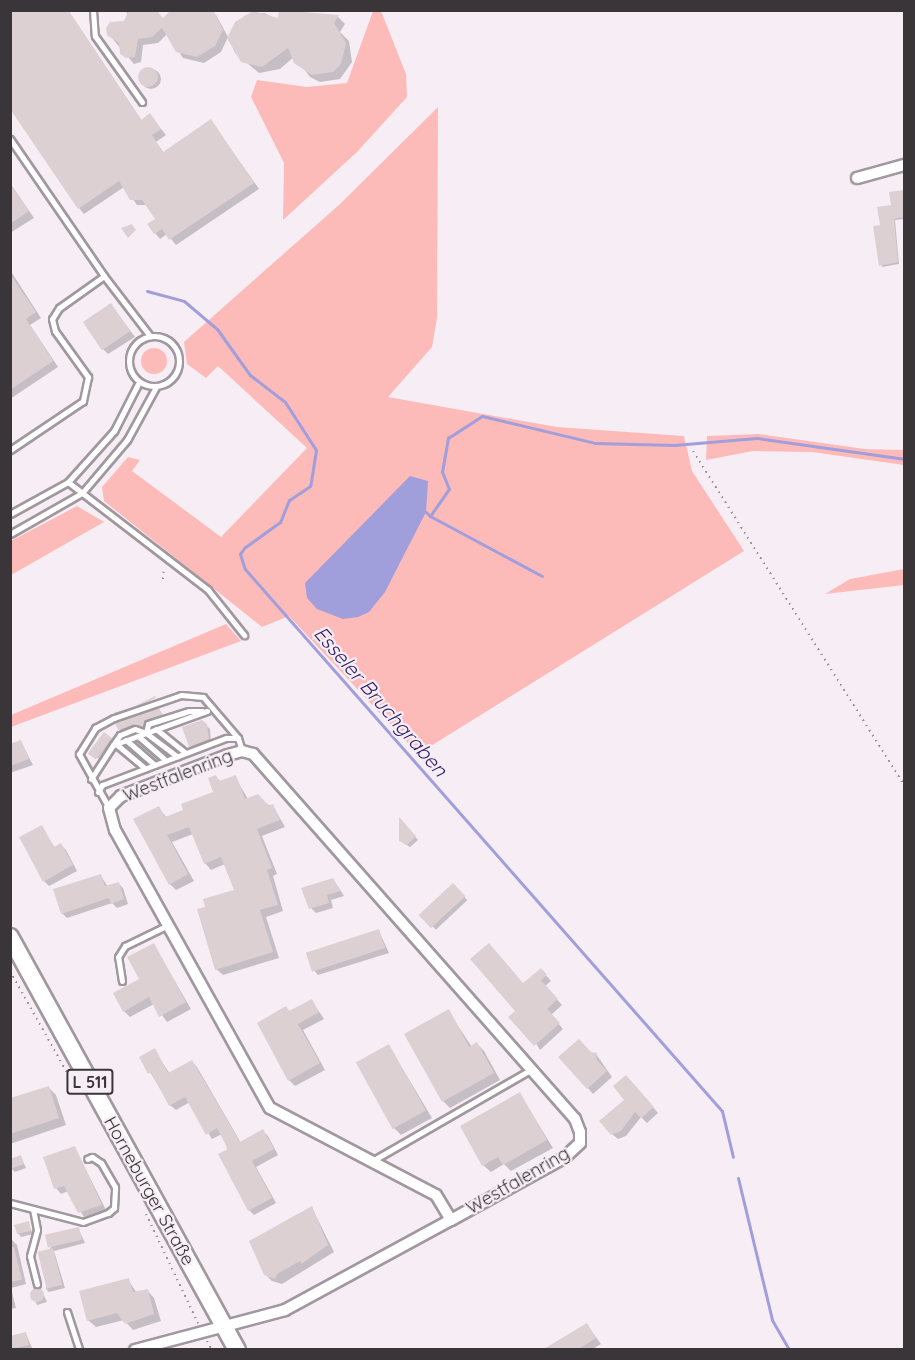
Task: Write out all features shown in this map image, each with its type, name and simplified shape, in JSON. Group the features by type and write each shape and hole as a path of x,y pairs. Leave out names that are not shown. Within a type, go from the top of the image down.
{"main road":[{"name":"Horneburger Straße","path":"10,937 237,1350"}],"street":[{"path":"857,178 904,165"},
{"name":"Westfalenring","path":"135,1350 285,1310 451,1220 564,1158 580,1143 575,1119 262,761 242,751 122,796 109,807 115,830 270,1108 436,1195 451,1220"}],"lane":[{"path":"93,10 95,36 142,102"},
{"path":"10,139 105,276 150,336 170,341 179,359 172,379 156,387 127,440 82,493 10,534"},
{"path":"10,450 83,401 88,377 54,331 52,319 59,308 105,276"},
{"path":"150,336 137,343 129,356 130,370 139,382 156,387"},
{"path":"10,514 68,483 114,431 139,382"},
{"path":"114,431 127,440"},
{"path":"68,483 208,590 244,634"},
{"path":"109,807 98,792 79,754 83,743 95,728 114,718 181,695 203,697 238,738 242,751"},
{"path":"146,733 148,724 163,718 189,711 215,710"},
{"path":"115,745 207,711"},
{"path":"91,779 120,735 135,729 146,733 177,756"},
{"path":"156,729 186,753"},
{"path":"138,736 166,760"},
{"path":"98,792 102,785 145,768 226,738 238,738"},
{"path":"126,740 154,765"},
{"path":"115,745 145,768"},
{"path":"122,981 118,957 125,946 168,925"},
{"path":"372,1161 532,1069"},
{"path":"10,1203 83,1222 114,1208 115,1187 107,1171 92,1157 87,1159"},
{"path":"33,1209 37,1230 30,1256 38,1284"},
{"path":"67,1312 79,1350"}],"path":[{"path":"693,451 904,785"},
{"path":"163,579 163,568 169,560"},
{"path":"10,970 83,1101"},
{"path":"142,1207 212,1350"}],"shaded area":[{"path":"373,11 381,11 406,74 407,97 357,152 283,220 284,163 251,97 257,80 307,87 347,83"},
{"path":"438,107 437,318 432,347 388,397 557,427 684,436 692,471 744,551 418,754 289,616 262,627 104,501 102,487 128,457 140,460 132,471 221,537 307,448 218,366 206,378 187,364 184,342 340,204"},
{"path":"154,348 163,352 167,361 163,370 154,374 145,370 141,361 145,352"},
{"path":"758,434 865,449 904,450 904,465 812,452 753,451 706,460 707,436"},
{"path":"410,476 428,481 426,512 385,592 369,612 358,617 343,619 317,609 307,598 305,583"},
{"path":"77,506 104,522 11,575 11,541"},
{"path":"904,569 904,585 825,594 850,579"},
{"path":"226,624 241,641 11,727 11,715"}],"building":[{"path":"10,10 68,10 141,120 150,113 161,129 152,135 163,152 211,119 254,183 169,240 162,229 154,234 147,224 155,219 142,200 130,200 119,181 78,209 10,109"},
{"path":"129,10 156,10 163,18 171,10 213,10 223,30 215,46 197,57 176,52 162,28 152,37 138,39 135,57 126,58 120,54 119,43 107,35 106,28 110,22 124,21"},
{"path":"279,10 339,15 334,23 346,43 341,64 333,72 312,75 294,63 288,48 262,67 241,62 227,38 235,22 253,11 278,18"},
{"path":"144,67 152,67 158,73 158,81 152,87 144,87 138,81 138,73"},
{"path":"10,184 29,211 10,224"},
{"path":"904,190 904,217 894,219 898,262 879,266 873,226 880,225 877,207 891,205 889,192"},
{"path":"132,224 136,230 128,238 121,228"},
{"path":"10,274 36,312 26,319 53,361 10,390"},
{"path":"111,303 130,331 102,350 83,322"},
{"path":"155,696 156,698 114,719 113,717"},
{"path":"159,708 162,715 146,720 142,727 134,724 118,730 115,723"},
{"path":"202,720 207,724 209,739 189,747 182,727"},
{"path":"104,732 112,738 96,760 88,754"},
{"path":"21,740 29,759 10,766 10,744"},
{"path":"216,775 219,781 236,775 245,799 258,794 269,806 273,804 280,820 257,829 272,868 267,870 278,905 260,910 273,952 215,970 197,909 205,907 203,899 234,890 221,857 204,864 189,827 167,835 188,874 169,885 133,819 159,806 165,817 183,810 181,804 213,792 208,778"},
{"path":"399,817 416,836 407,845 399,841"},
{"path":"42,825 54,847 61,843 73,865 43,882 19,837"},
{"path":"101,874 105,886 119,882 124,899 111,904 109,898 61,914 53,889"},
{"path":"333,878 340,891 327,895 329,903 309,909 301,888"},
{"path":"453,883 465,896 431,928 419,915"},
{"path":"379,929 385,948 312,972 306,953"},
{"path":"154,943 186,1002 159,1017 149,997 123,1012 113,993 139,979 127,957"},
{"path":"489,943 523,983 541,968 547,975 541,980 558,999 547,1009 560,1023 534,1046 508,1017 515,1011 470,959"},
{"path":"312,999 319,1012 298,1024 320,1063 288,1081 257,1023 286,1006 289,1011"},
{"path":"449,1009 469,1047 477,1042 494,1073 442,1102 404,1034"},
{"path":"579,1039 591,1052 597,1053 596,1059 607,1071 587,1089 558,1057"},
{"path":"389,1044 426,1110 393,1129 356,1062"},
{"path":"155,1048 168,1073 192,1060 240,1142 263,1129 274,1149 252,1161 272,1198 248,1211 218,1154 228,1149 217,1128 206,1135 185,1097 169,1106 151,1072 148,1074 139,1057"},
{"path":"626,1075 654,1107 641,1118 635,1112 621,1131 611,1135 599,1121 624,1100 613,1086"},
{"path":"49,1086 59,1118 10,1134 10,1098"},
{"path":"520,1092 547,1140 503,1165 498,1157 482,1166 460,1126"},
{"path":"75,1146 102,1205 78,1213 64,1186 54,1189 43,1157"},
{"path":"21,1155 24,1164 10,1169 10,1159"},
{"path":"312,1206 328,1245 301,1264 300,1261 277,1274 275,1279 264,1275 249,1241"},
{"path":"29,1221 31,1231 17,1234 14,1225"},
{"path":"79,1227 82,1240 48,1248 45,1235"},
{"path":"10,1247 14,1247 22,1280 10,1282"},
{"path":"53,1248 62,1285 47,1289 37,1252"},
{"path":"129,1278 133,1292 148,1289 154,1314 125,1324 117,1313 87,1321 79,1291"},
{"path":"37,1288 42,1290 44,1295 42,1300 37,1302 32,1300 30,1295 32,1290"},
{"path":"587,1323 596,1338 577,1350 542,1350"},
{"path":"26,1332 29,1345 10,1349 10,1336"}],"waterway":[{"name":"Esseler Bruchgraben","path":"147,291 184,301 217,329 250,375 285,402 316,450 310,486 289,500 280,522 244,548 240,554 245,569 722,1111 733,1157"},
{"path":"426,512 430,516 449,489 442,472 448,438 482,416 595,443 674,445 757,438 904,459"},
{"path":"430,516 542,576"},
{"name":"Esseler Bruchgraben","path":"738,1178 772,1320 789,1350"}]}
